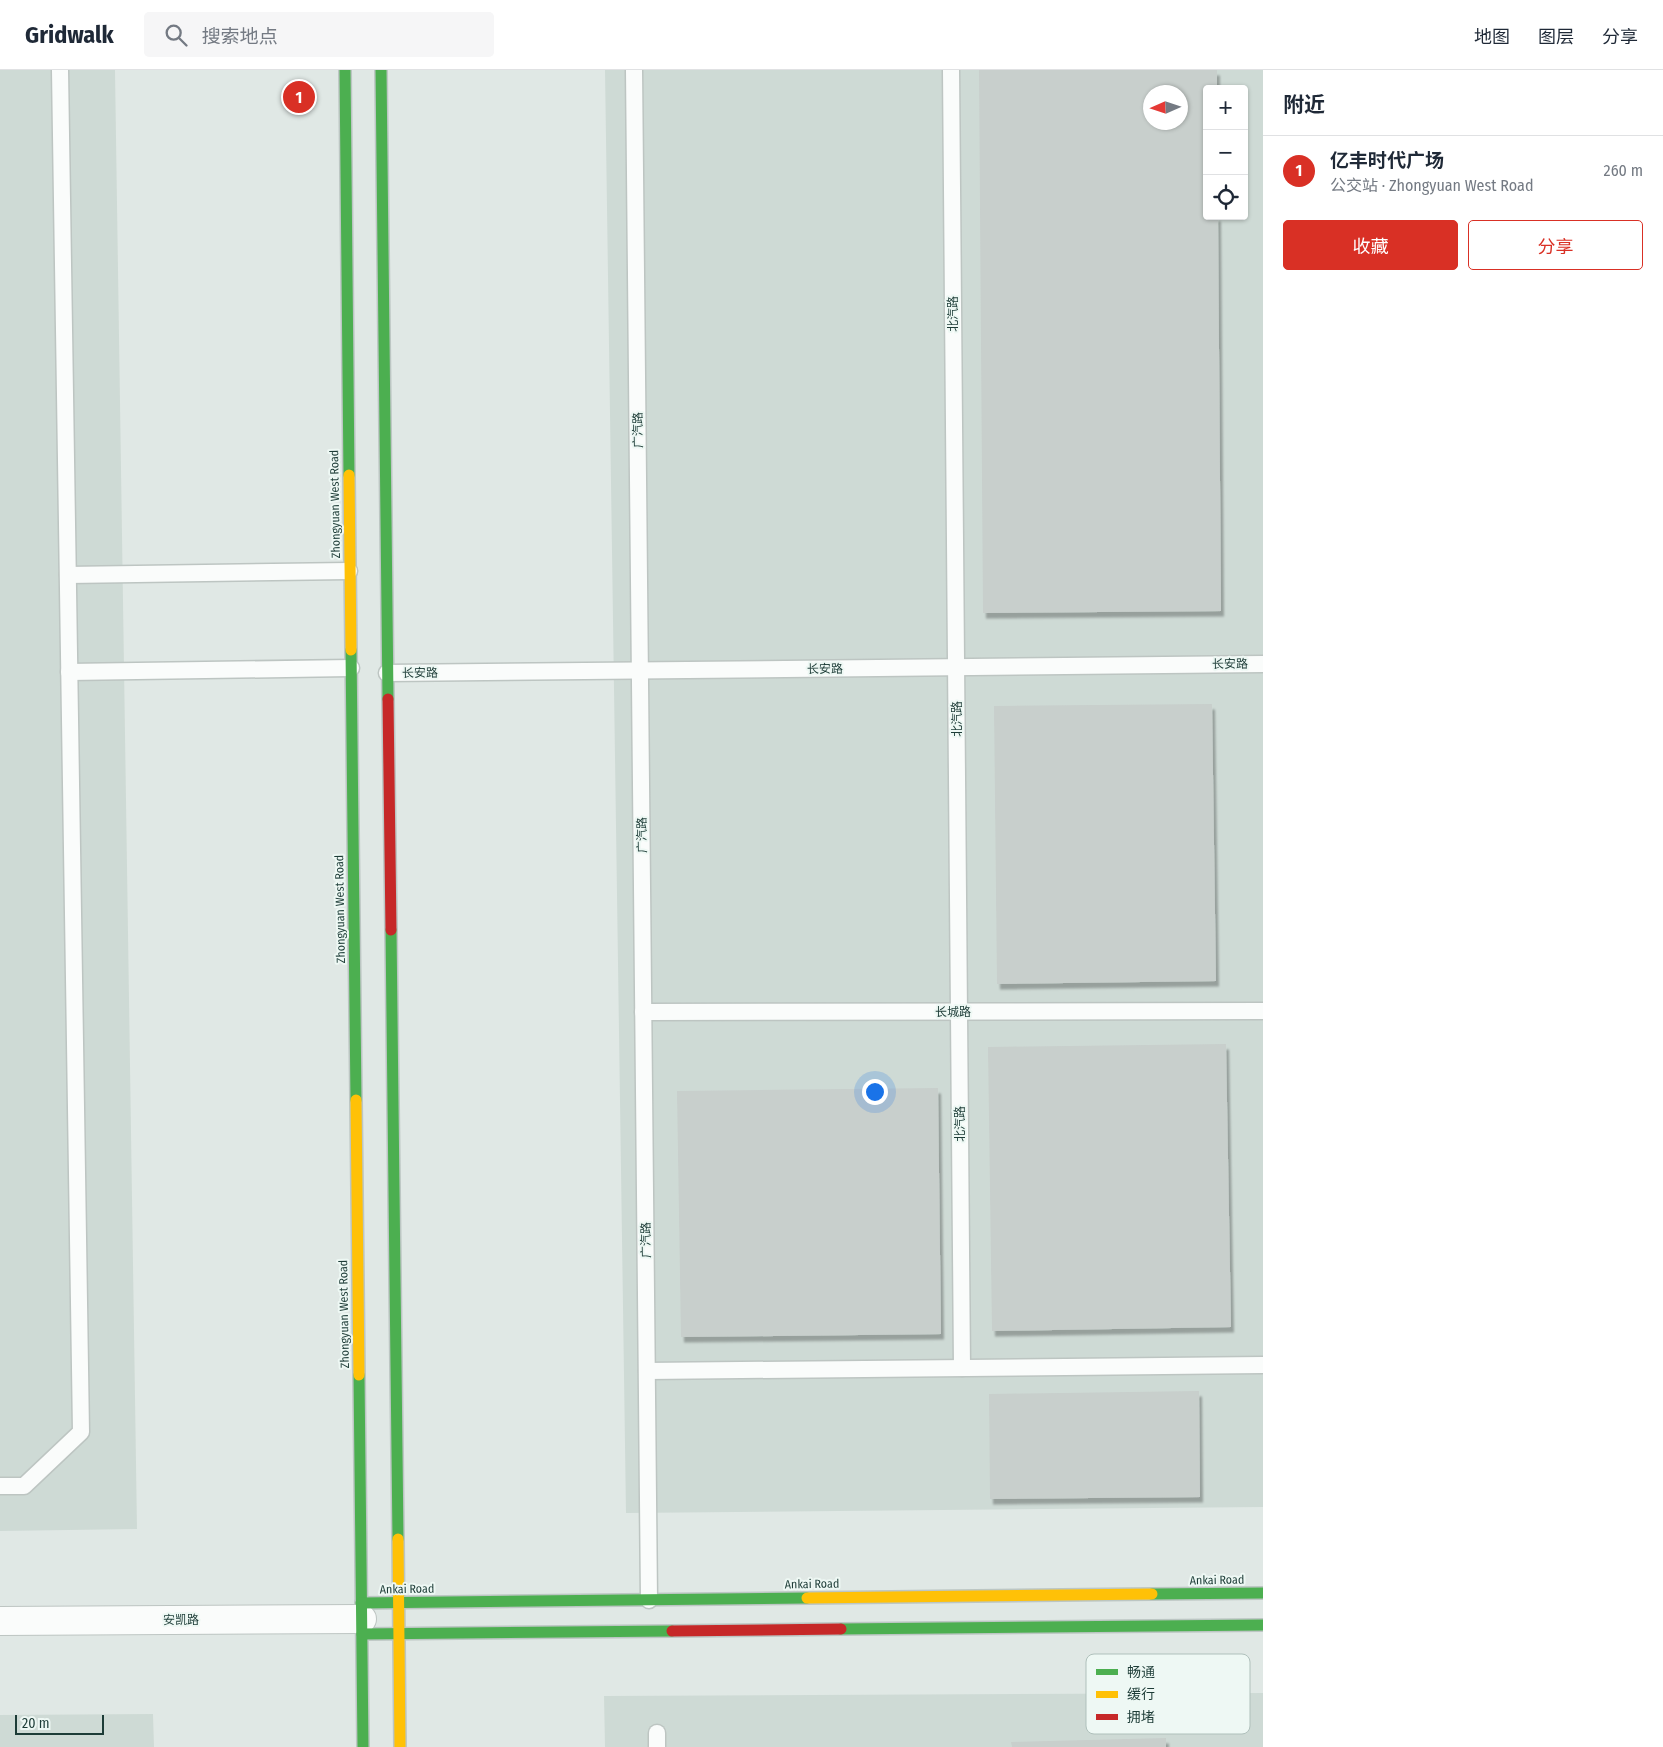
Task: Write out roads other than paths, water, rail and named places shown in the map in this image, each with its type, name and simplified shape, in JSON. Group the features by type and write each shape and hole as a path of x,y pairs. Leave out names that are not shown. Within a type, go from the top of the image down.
{"main road":[{"name":"Zhongyuan West Road","path":"345,70 363,1747"},
{"path":"381,70 400,1747"},
{"name":"Ankai Road","path":"362,1618 398,1602 1263,1593"},
{"path":"362,1618 398,1634 1263,1624"}],"street":[{"name":"安凯路","path":"0,1621 362,1618"}],"lane":[{"path":"0,1486 24,1486 81,1432 60,70"},
{"name":"广汽路","path":"634,70 649,1600"},
{"name":"北汽路","path":"951,70 962,1368"},
{"path":"68,575 349,571"},
{"name":"长安路","path":"387,673 1263,664"},
{"path":"69,672 350,668"},
{"name":"长城路","path":"643,1012 1263,1011"},
{"path":"647,1371 1263,1365"}],"place":[{"name":"亿丰时代广场","path":"299,97"}]}
